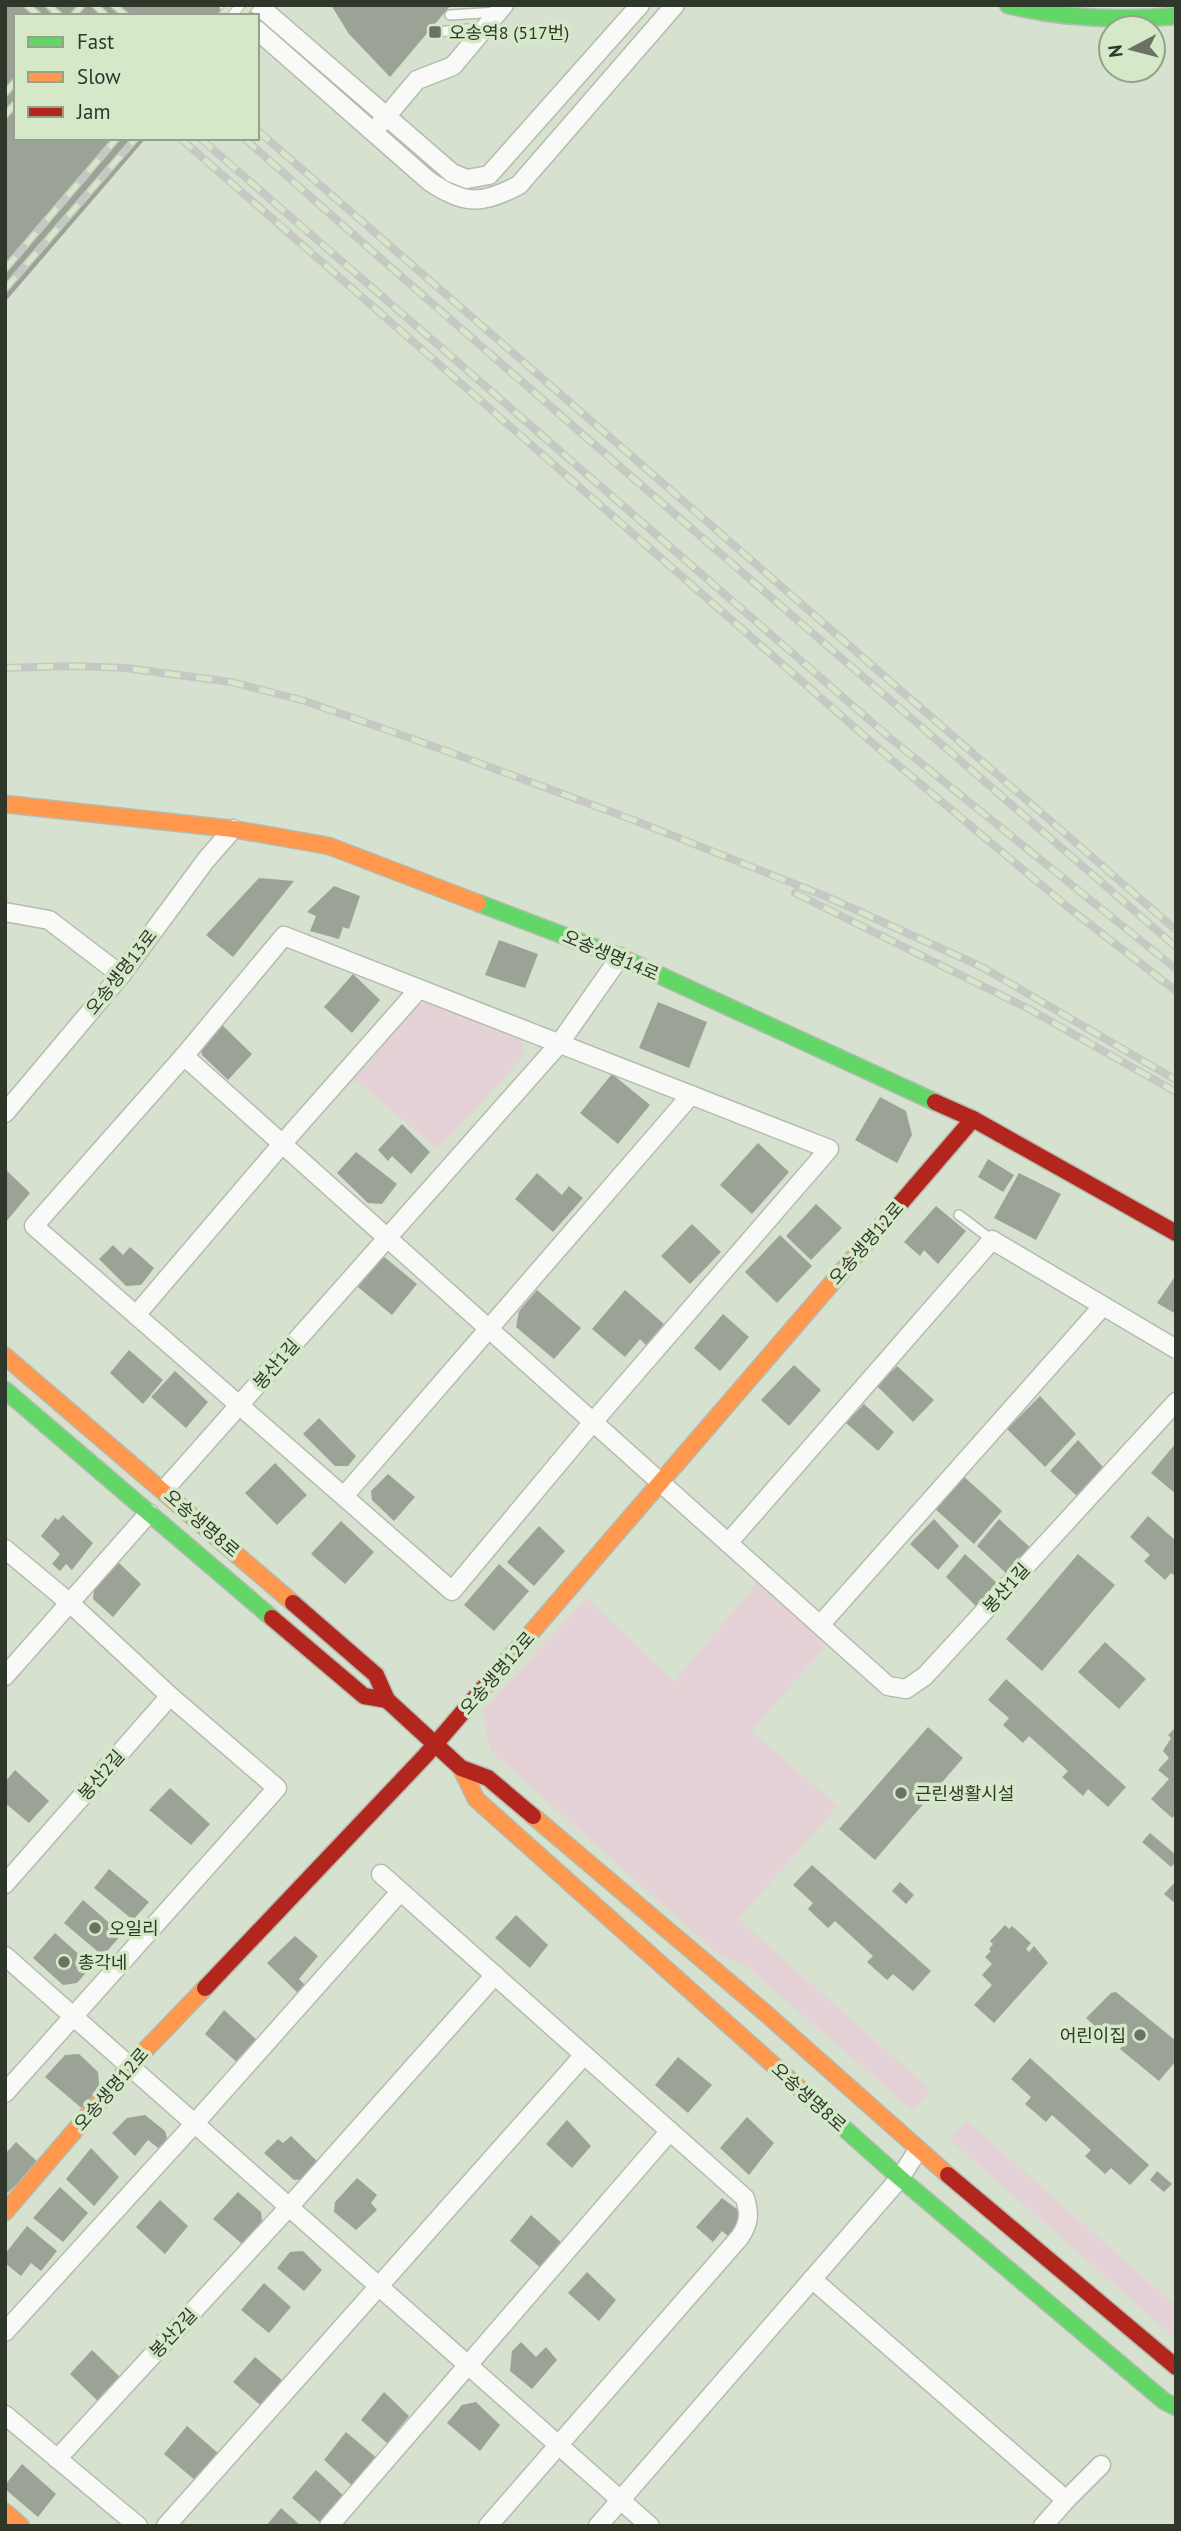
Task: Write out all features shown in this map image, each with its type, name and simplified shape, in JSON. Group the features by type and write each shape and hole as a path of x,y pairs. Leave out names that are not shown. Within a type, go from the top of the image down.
{"street":[{"path":"258,5 452,173 467,179 489,175 640,5"},
{"path":"259,32 429,181 448,194 471,201 497,197 519,185 675,5"},
{"path":"1008,5 1068,19 1097,21"},
{"path":"373,132 417,80 453,66 502,8"},
{"name":"오송생명14로","path":"5,804 233,829 329,846 620,957 973,1119 1176,1233"},
{"name":"오송생명13로","path":"5,1113 121,975 206,860 233,829"},
{"path":"5,912 49,920 121,975"},
{"path":"284,936 419,989 829,1149 593,1422 452,1591 34,1226 184,1056 284,936"},
{"name":"봉산1길","path":"164,1490 559,1044 620,957"},
{"path":"136,1315 282,1143 419,989"},
{"name":"봉산1길","path":"184,1056 888,1686 906,1689 925,1676 1176,1402"},
{"path":"344,1496 691,1095"},
{"name":"오송생명12로","path":"5,2213 130,2066 435,1744 973,1119"},
{"path":"728,1543 992,1240 1176,1349"},
{"path":"820,1625 1102,1307"},
{"name":"오송생명8로","path":"5,1356 376,1675 387,1700 461,1768 476,1799 900,2178 1164,2401 1176,2407"},
{"name":"오송생명8로","path":"5,1390 364,1696 387,1700"},
{"path":"5,1676 149,1513"},
{"path":"5,1549 71,1604 170,1696 277,1788 5,2093"},
{"name":"봉산2길","path":"5,1885 170,1696"},
{"name":"오송생명8로","path":"461,1768 488,1778 763,2011 918,2150 1176,2368"},
{"path":"381,1874 746,2198 750,2213 748,2225 488,2526"},
{"path":"5,2332 400,1892"},
{"path":"5,1956 650,2526"},
{"name":"봉산2길","path":"57,2459 289,2207 495,1975"},
{"path":"166,2526 584,2054"},
{"path":"330,2526 670,2131"},
{"path":"598,2526 900,2178 918,2150"},
{"path":"812,2279 1066,2500"},
{"path":"5,2415 138,2526"},
{"path":"1044,2526 1101,2465"},
{"path":"5,2512 21,2526"}],"lane":[{"path":"450,15 502,8"},
{"path":"435,32 485,28"},
{"path":"958,1215 992,1240"}],"shaded area":[{"path":"429,1002 521,1034 524,1056 438,1149 354,1079 419,1005"},
{"path":"758,1582 827,1645 751,1731 838,1806 738,1919 931,2090 912,2110 745,1965 725,1959 711,1948 490,1750 482,1711 587,1598 674,1682"},
{"path":"966,2120 1176,2306 1176,2339 950,2140"}],"building":[{"path":"5,5 261,5 254,14 14,14 14,140 144,140 5,302"},
{"path":"331,5 451,5 390,77 349,34"},
{"path":"259,878 294,881 233,957 206,935"},
{"path":"334,886 360,896 349,929 343,927 339,939 310,931 316,916 307,912"},
{"path":"499,940 538,954 525,988 485,975"},
{"path":"353,974 380,1000 352,1033 324,1007"},
{"path":"658,1002 707,1022 689,1068 639,1048"},
{"path":"220,1023 252,1054 228,1080 202,1055 200,1044"},
{"path":"612,1074 650,1105 618,1144 580,1113"},
{"path":"880,1097 906,1111 912,1135 897,1163 855,1140"},
{"path":"402,1124 430,1152 411,1174 392,1156 388,1161 378,1150"},
{"path":"758,1143 789,1172 752,1214 720,1185"},
{"path":"356,1152 397,1184 382,1204 368,1203 337,1173"},
{"path":"988,1159 1014,1175 1003,1192 978,1177"},
{"path":"5,1169 30,1193 5,1223"},
{"path":"537,1173 562,1195 569,1186 583,1198 553,1232 515,1199"},
{"path":"1019,1173 1061,1194 1036,1240 994,1218"},
{"path":"816,1204 842,1228 811,1260 786,1236"},
{"path":"936,1206 966,1231 938,1264 924,1250 920,1256 904,1242"},
{"path":"692,1224 721,1252 690,1284 661,1256"},
{"path":"780,1235 812,1266 777,1303 745,1272"},
{"path":"113,1245 123,1255 130,1247 154,1268 141,1285 126,1286 99,1259"},
{"path":"383,1256 417,1284 392,1315 358,1287"},
{"path":"1176,1275 1176,1314 1157,1303"},
{"path":"537,1290 581,1328 554,1359 516,1327 519,1311"},
{"path":"625,1290 664,1324 646,1345 640,1339 625,1357 592,1329"},
{"path":"723,1314 749,1337 720,1371 694,1348"},
{"path":"129,1350 163,1380 143,1404 110,1373"},
{"path":"794,1365 821,1390 789,1426 761,1400"},
{"path":"897,1366 934,1400 913,1422 877,1386"},
{"path":"175,1371 208,1402 186,1428 151,1397"},
{"path":"1040,1396 1076,1434 1045,1467 1007,1429"},
{"path":"864,1404 894,1432 878,1451 846,1423"},
{"path":"319,1418 356,1456 348,1466 335,1466 303,1434"},
{"path":"1078,1440 1104,1468 1078,1497 1050,1471"},
{"path":"1176,1443 1176,1494 1151,1473"},
{"path":"275,1463 307,1495 277,1525 245,1493"},
{"path":"388,1474 415,1497 394,1521 372,1500 371,1491"},
{"path":"961,1474 1002,1511 974,1544 933,1507"},
{"path":"63,1515 93,1543 72,1570 66,1564 60,1571 52,1564 60,1554 41,1536 55,1518 58,1520"},
{"path":"1148,1516 1176,1541 1176,1577 1171,1573 1165,1580 1144,1561 1150,1555 1130,1537"},
{"path":"934,1519 959,1546 938,1570 910,1544"},
{"path":"999,1519 1033,1550 1009,1576 977,1546"},
{"path":"341,1521 374,1552 345,1584 311,1554"},
{"path":"539,1526 565,1551 534,1586 507,1562"},
{"path":"965,1554 998,1584 978,1608 946,1577"},
{"path":"1078,1554 1115,1585 1042,1671 1006,1639"},
{"path":"119,1563 141,1584 113,1617 93,1599 94,1589"},
{"path":"499,1564 529,1591 494,1631 464,1605"},
{"path":"1105,1642 1146,1679 1119,1709 1078,1672"},
{"path":"1006,1679 1126,1787 1108,1807 1088,1789 1083,1796 1062,1777 1068,1771 1029,1736 1023,1743 1003,1725 1009,1718 988,1700"},
{"name":"근린생활시설","path":"928,1727 963,1758 875,1860 839,1829"},
{"path":"1176,1727 1176,1814 1172,1818 1151,1799 1169,1779 1158,1770 1169,1758 1163,1751 1171,1738 1168,1735"},
{"path":"15,1770 49,1801 29,1823 5,1803 5,1782"},
{"path":"170,1788 210,1824 191,1845 149,1810"},
{"path":"1150,1833 1176,1855 1176,1862 1171,1867 1142,1842"},
{"path":"812,1865 931,1971 913,1991 893,1974 887,1980 867,1962 873,1956 835,1921 828,1928 808,1909 813,1903 793,1885"},
{"path":"109,1869 149,1902 133,1920 94,1888"},
{"path":"1176,1881 1176,1904 1164,1894"},
{"path":"900,1882 914,1895 906,1904 892,1891"},
{"path":"83,1900 122,1934 103,1956 64,1923"},
{"path":"516,1915 548,1945 530,1968 495,1938"},
{"path":"1005,1925 1009,1929 1012,1926 1031,1943 1026,1949 1029,1952 1034,1946 1048,1963 994,2023 974,2005 992,1985 982,1975 992,1964 985,1957 991,1951 989,1949 993,1944 990,1941"},
{"path":"55,1933 92,1966 77,1983 63,1985 33,1958"},
{"path":"295,1936 318,1956 299,1979 308,1988 301,1996 267,1963"},
{"name":"어린이집","path":"1116,1992 1176,2041 1176,2061 1159,2081 1120,2049 1123,2045 1100,2025 1097,2028 1086,2018 1111,1993"},
{"path":"224,2010 258,2041 239,2064 205,2034"},
{"path":"79,2054 98,2072 100,2094 85,2111 45,2077 65,2055"},
{"path":"678,2057 712,2085 688,2113 655,2085"},
{"path":"1030,2058 1149,2165 1130,2185 1111,2168 1105,2174 1085,2156 1091,2150 1052,2115 1046,2122 1025,2104 1031,2097 1011,2079"},
{"path":"145,2115 165,2131 168,2142 162,2151 148,2140 135,2156 112,2133 127,2118"},
{"path":"747,2117 774,2143 749,2175 720,2148"},
{"path":"567,2120 591,2146 572,2168 546,2144"},
{"path":"291,2136 320,2164 307,2179 294,2180 264,2153 278,2139 283,2143"},
{"path":"16,2142 40,2164 5,2195 5,2154"},
{"path":"91,2148 119,2177 94,2206 66,2179"},
{"path":"1157,2171 1172,2184 1164,2192 1150,2180"},
{"path":"357,2178 377,2195 371,2203 377,2210 356,2230 334,2212 335,2202"},
{"path":"60,2187 88,2213 63,2242 33,2218"},
{"path":"238,2192 261,2212 263,2230 247,2248 213,2219"},
{"path":"722,2198 741,2212 741,2218 728,2236 722,2231 713,2242 696,2227"},
{"path":"160,2200 188,2226 165,2254 136,2227"},
{"path":"531,2215 564,2245 543,2270 510,2241"},
{"path":"27,2226 57,2251 41,2271 31,2263 21,2276 5,2263 5,2254"},
{"path":"303,2251 322,2270 304,2291 277,2268 290,2252"},
{"path":"587,2272 616,2300 599,2321 568,2293"},
{"path":"264,2283 291,2307 269,2333 241,2310"},
{"path":"521,2342 536,2357 546,2347 557,2360 532,2389 510,2371 512,2351"},
{"path":"92,2350 123,2380 101,2404 70,2374"},
{"path":"255,2357 289,2386 266,2410 233,2382"},
{"path":"384,2392 409,2416 387,2443 361,2420"},
{"path":"476,2402 500,2425 480,2451 447,2423 462,2405"},
{"path":"187,2426 220,2455 196,2481 164,2454"},
{"path":"346,2432 379,2460 357,2490 324,2460"},
{"path":"22,2464 56,2494 38,2517 5,2489 5,2485"},
{"path":"316,2470 346,2498 323,2525 292,2498"},
{"path":"281,2508 301,2526 266,2526"}],"railway":[{"path":"27,5 37,14"},
{"path":"48,5 58,14"},
{"path":"75,14 82,5"},
{"path":"95,5 104,14"},
{"path":"114,5 124,14"},
{"path":"223,14 230,5"},
{"path":"244,14 251,5"},
{"path":"5,93 14,83"},
{"path":"5,115 14,105"},
{"path":"259,132 1176,930"},
{"path":"5,269 115,140"},
{"path":"5,289 134,140"},
{"path":"182,140 892,760 1069,908 1176,991"},
{"path":"202,140 890,738 1176,969"},
{"path":"246,140 592,443 1176,947"},
{"path":"5,668 126,668 231,682 305,701 636,821 825,896 982,967 1176,1080"},
{"path":"795,893 1029,1009 1176,1092"}],"traffic: fast":[{"path":"1008,5 1091,18 1176,16"},
{"path":"478,903 620,957 935,1102"},
{"path":"5,1390 272,1618"},
{"path":"817,2104 900,2178 1164,2401 1176,2407"}],"traffic: slow":[{"path":"5,804 233,829 329,846 478,903"},
{"path":"499,1670 881,1226"},
{"path":"5,1356 293,1603"},
{"path":"461,1768 476,1799 817,2104"},
{"path":"533,1816 763,2011 948,2175"},
{"path":"5,2212 130,2066 205,1988"},
{"path":"5,2512 21,2526"}],"traffic: jam":[{"path":"935,1102 973,1119 1176,1233"},
{"path":"881,1226 973,1119"},
{"path":"293,1603 376,1675 387,1700 461,1768 488,1778 533,1816"},
{"path":"272,1618 364,1696 387,1700"},
{"path":"205,1988 425,1756 499,1670"},
{"path":"948,2175 1176,2367"}],"place":[{"name":"오송역8 (517번)","path":"435,32"},
{"name":"근린생활시설","path":"901,1793"},
{"name":"오일리","path":"95,1928"},
{"name":"총각네","path":"64,1962"},
{"name":"어린이집","path":"1140,2035"}]}
